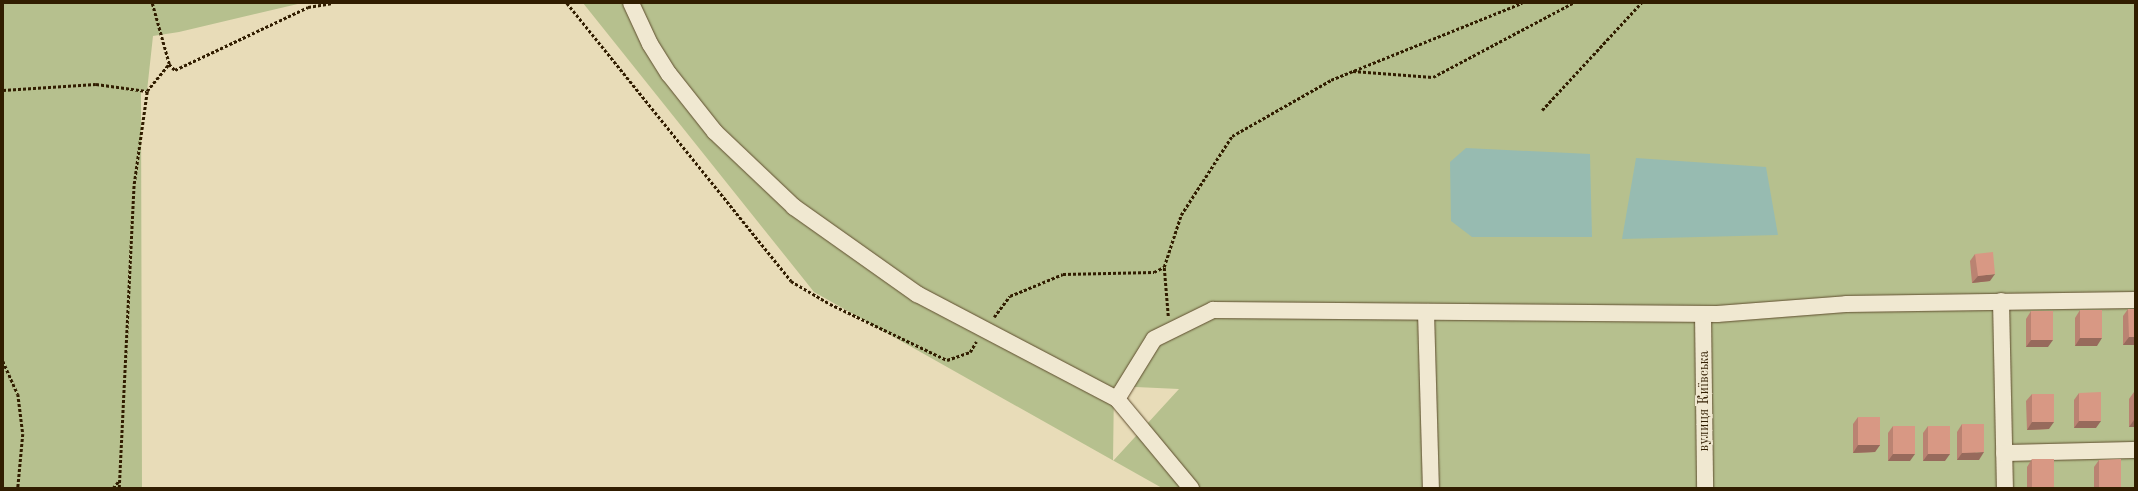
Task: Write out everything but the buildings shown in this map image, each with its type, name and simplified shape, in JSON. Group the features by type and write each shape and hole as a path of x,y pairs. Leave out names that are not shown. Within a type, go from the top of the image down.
{"street":[{"path":"631,3 653,50 711,126 794,207 917,294 1117,400 1191,488"},
{"path":"1117,400 1154,339 1213,310 1703,314 1846,304 2135,300"},
{"path":"2001,301 2005,488"},
{"path":"1426,312 1431,488"},
{"name":"вулиця Київська","path":"1703,314 1705,488"},
{"path":"2004,453 2135,450"}],"path":[{"path":"152,3 169,64 175,70 308,7 333,3"},
{"path":"1171,331 1166,305 1164,267 1181,215 1232,136 1331,80 1522,3"},
{"path":"1353,71 1433,77 1573,3"},
{"path":"1542,110 1641,3"},
{"path":"118,488 134,184 147,91 169,64"},
{"path":"3,90 96,84 147,91"},
{"path":"3,361 18,394 23,434 18,488"},
{"path":"113,488 119,482"}],"green space":[{"path":"3,3 302,3 179,32 153,36 147,91 141,90 142,488 3,488"},
{"path":"583,3 2135,3 2135,488 1162,488 1113,461 1179,389 1114,386 1113,460 814,292"}],"water":[{"path":"1466,148 1590,154 1592,237 1472,237 1451,221 1450,162"},
{"path":"1636,158 1766,167 1778,235 1622,239"}]}
